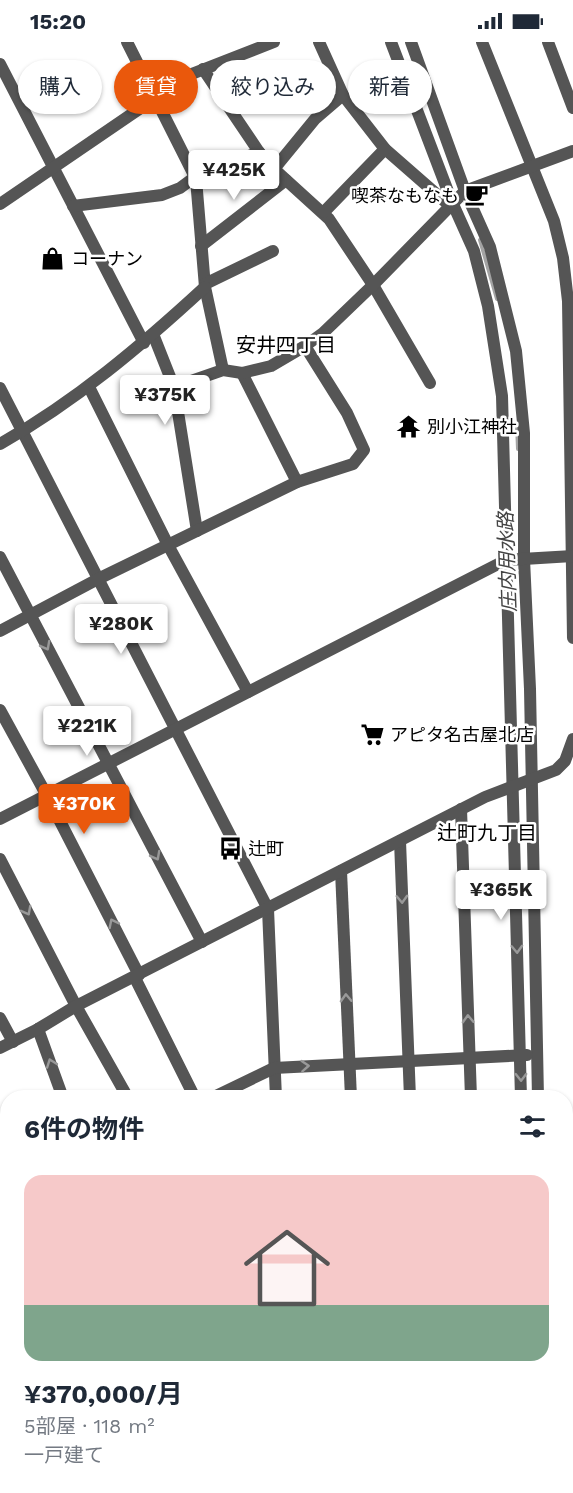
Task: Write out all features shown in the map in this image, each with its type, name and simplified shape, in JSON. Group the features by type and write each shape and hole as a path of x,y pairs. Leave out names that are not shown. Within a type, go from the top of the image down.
{"street":[{"path":"127,42 136,60"},
{"path":"198,71 244,47 274,42"},
{"path":"320,42 343,95 385,149 450,204"},
{"path":"391,42 450,204 474,251 488,306 502,396 521,1090"},
{"path":"411,42 465,190 490,247 516,351 524,433 524,559 538,1090"},
{"path":"482,42 554,221 564,258 568,301 573,638"},
{"path":"548,42 573,108"},
{"path":"0,64 73,206 174,387 197,531"},
{"path":"203,69 259,152 274,169 324,212 373,285 430,384"},
{"path":"274,169 315,119 343,95"},
{"path":"0,204 132,114"},
{"path":"164,114 195,177 205,285 222,370"},
{"path":"324,212 385,149"},
{"path":"174,387 222,370 242,373 271,366 305,346 323,333 373,285 465,190 573,151"},
{"path":"73,206 162,195 180,188 195,177 259,152"},
{"path":"201,246 286,180"},
{"path":"0,444 89,387 149,339 205,285 273,251"},
{"path":"0,631 98,579 297,482 353,464 364,450 347,413 305,346"},
{"path":"242,373 297,482"},
{"path":"89,387 168,545 248,692"},
{"path":"0,388 268,909 275,1090"},
{"path":"0,819 506,560 572,556"},
{"path":"0,557 202,942"},
{"path":"0,710 46,794 191,1090"},
{"path":"0,1048 39,1029 76,1006 460,809 511,785 556,770 565,761 573,740"},
{"path":"460,809 471,1090"},
{"path":"400,840 410,1090"},
{"path":"0,859 76,1006 123,1090"},
{"path":"341,871 351,1090"},
{"path":"516,916 535,916"},
{"path":"0,1018 13,1042"},
{"path":"39,1029 59,1090"},
{"path":"229,1090 274,1068 408,1060 537,1056"}],"waterway":[{"name":"庄内用水路","path":"480,240 497,299"},
{"name":"庄内用水路","path":"517,424 518,449"}],"place":[{"name":"喫茶なもなも","path":"477,195"},
{"name":"コーナン","path":"53,258"},
{"name":"別小江神社","path":"409,426"},
{"name":"アピタ名古屋北店","path":"372,734"},
{"name":"辻町","path":"230,848"}],"district":[{"name":"安井四丁目","path":"286,345"},
{"name":"辻町九丁目","path":"487,833"}]}
